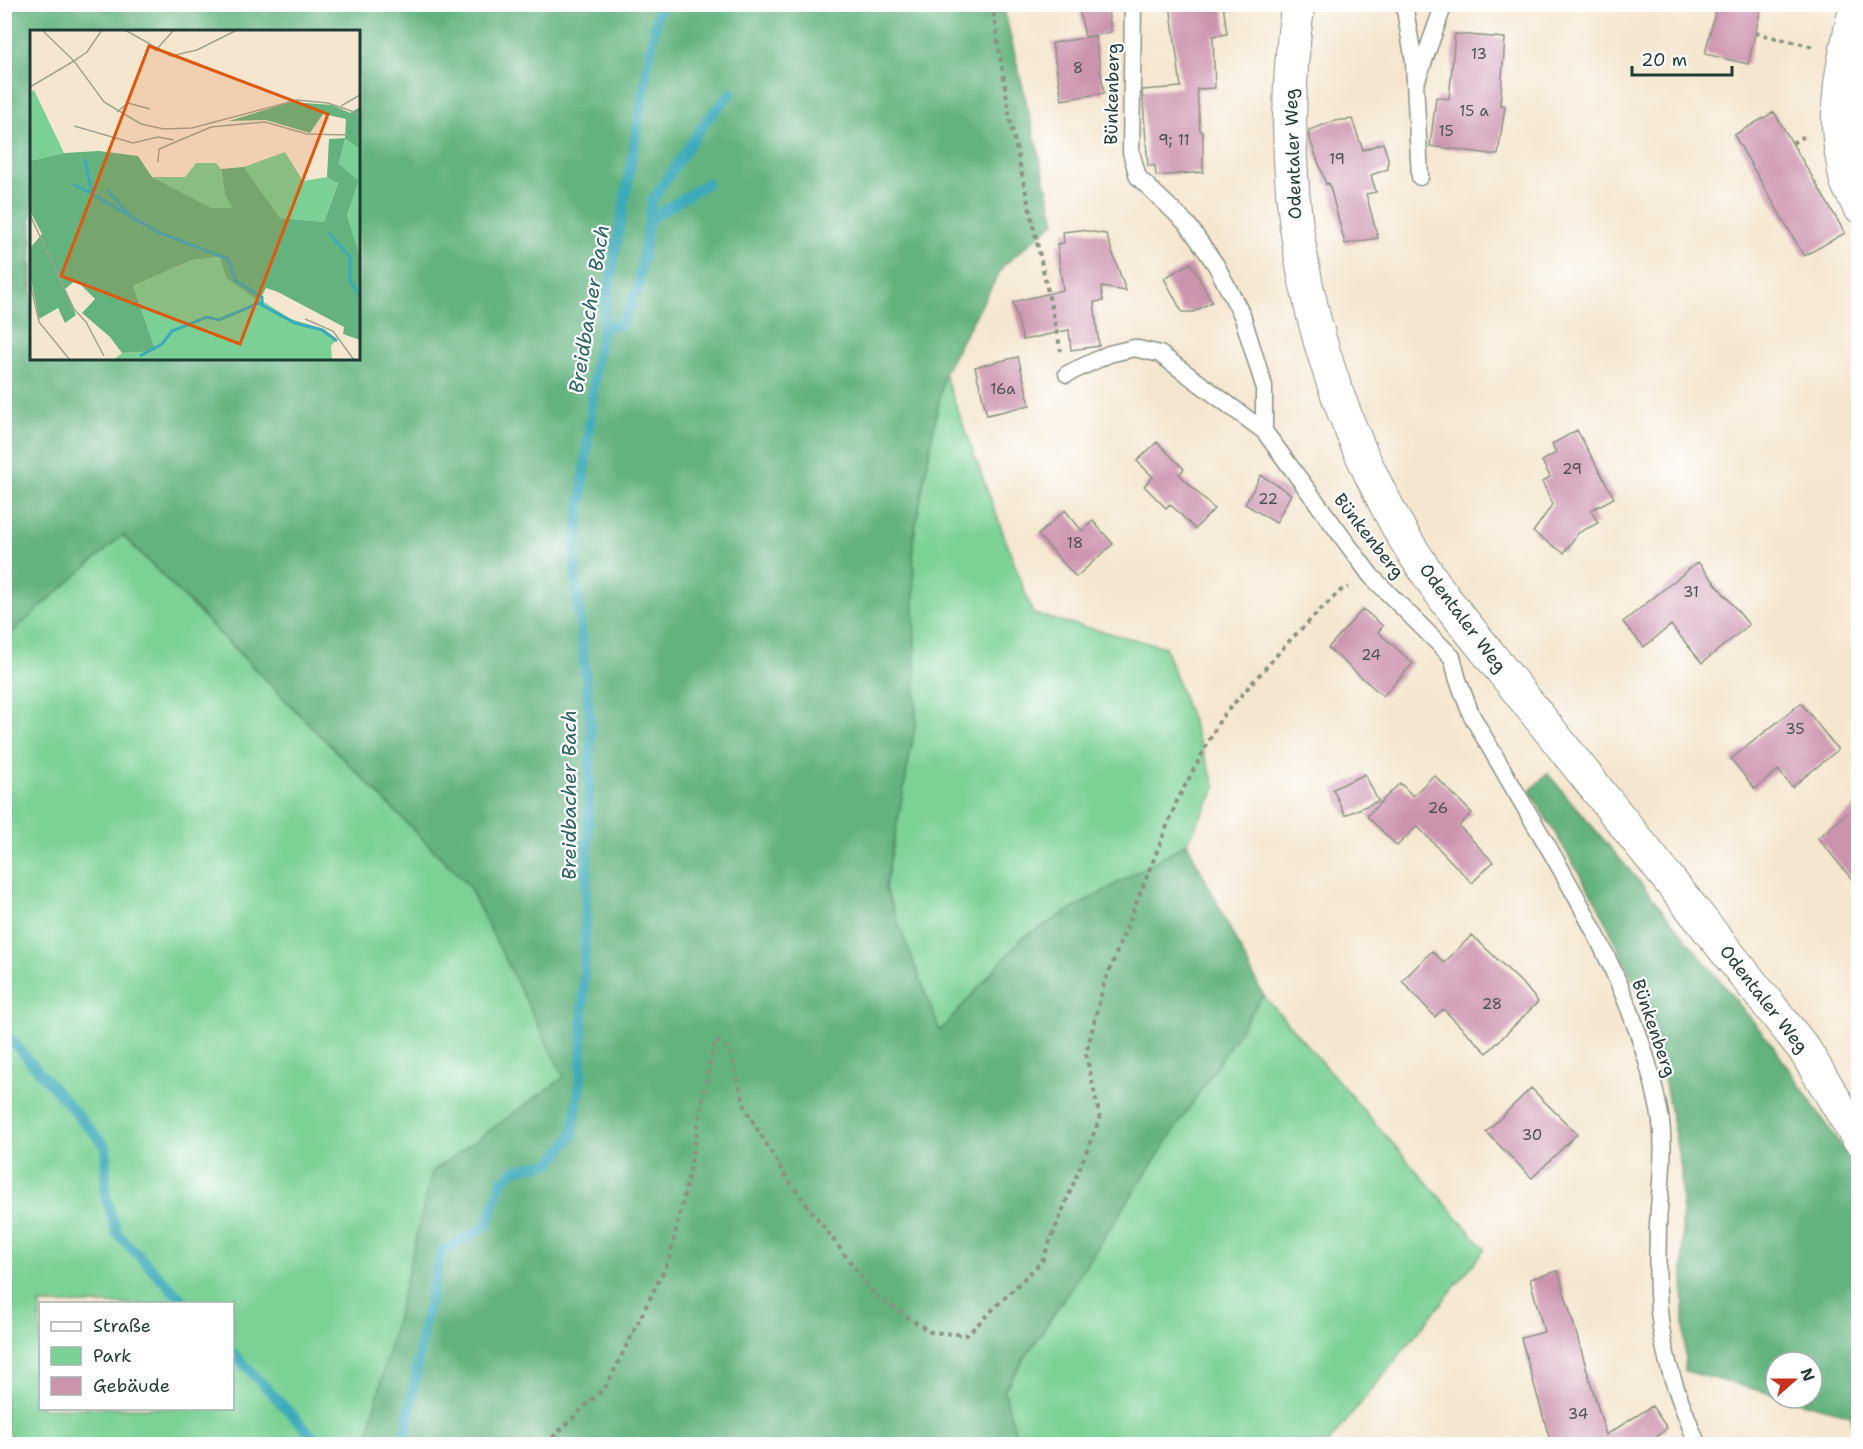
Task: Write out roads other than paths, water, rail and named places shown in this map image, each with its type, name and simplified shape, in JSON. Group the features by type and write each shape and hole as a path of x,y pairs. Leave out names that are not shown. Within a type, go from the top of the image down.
{"main road":[{"name":"Odentaler Weg","path":"1298,4 1291,67 1290,153 1298,242 1316,328 1336,391 1362,455 1398,528 1445,599 1464,648 1804,1049 1858,1138"}],"street":[{"path":"1856,4 1851,58 1838,92 1838,142 1846,181 1858,206"}],"lane":[{"name":"Bünkenberg","path":"1134,4 1131,152 1138,177 1188,225 1216,265 1242,315 1264,386 1264,431"},
{"path":"1404,4 1414,62 1420,177"},
{"path":"1416,85 1444,4"},
{"name":"Bünkenberg","path":"1067,374 1109,354 1134,348 1160,354 1264,431 1371,576 1464,648 1458,680 1471,714 1597,935 1635,1026 1654,1085 1660,1113 1662,1142 1658,1268 1660,1325 1666,1358 1697,1444"}],"waterway":[{"name":"Breidbacher Bach","path":"404,1444 424,1325 441,1252 488,1225 502,1181 516,1169 551,1163 572,1137 581,1078 591,729 574,564 597,357 659,4"},
{"path":"603,327 621,324 638,288 652,201 705,122 731,93"},
{"path":"649,220 707,183"},
{"path":"4,1032 106,1147 105,1194 117,1233 184,1302"},
{"path":"234,1354 320,1444"}]}
